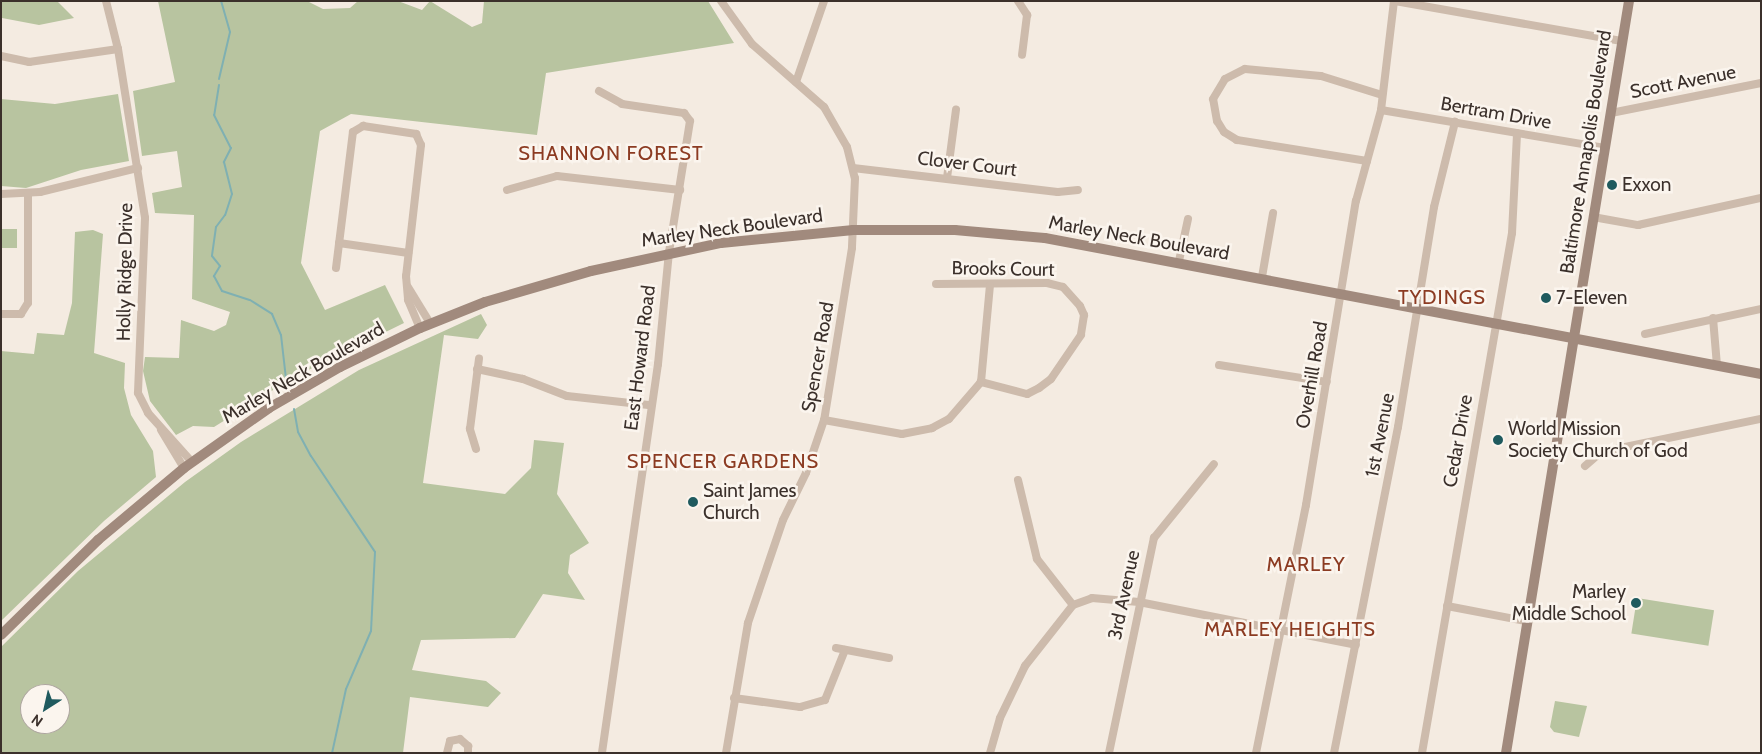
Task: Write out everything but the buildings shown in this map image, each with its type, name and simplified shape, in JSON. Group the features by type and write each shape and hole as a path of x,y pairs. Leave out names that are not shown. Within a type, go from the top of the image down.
{"main road":[{"name":"Baltimore Annapolis Boulevard","path":"1506,753 1525,621 1572,337 1606,148 1629,1"},
{"name":"Marley Neck Boulevard","path":"1,635 98,540 188,465 270,408 420,328 536,286 668,252 756,238 853,230 1002,234 1179,261 1761,374"}],"street":[{"name":"Holly Ridge Drive","path":"106,1 118,49 138,168 146,237 136,382 142,404 188,465"},
{"name":"Spencer Road","path":"721,1 738,29 796,82 837,125 853,168 853,230 824,420 809,464 783,520 748,622 726,753"},
{"path":"796,82 824,1"},
{"path":"1018,1 1027,15 1022,56"},
{"path":"1394,1 1622,41"},
{"name":"Overhill Road","path":"1256,753 1327,382 1366,161 1381,110 1394,1"},
{"path":"1,56 29,62 118,49"},
{"path":"1366,161 1248,143 1229,136 1217,121 1213,99 1225,79 1245,69 1320,76 1382,95"},
{"name":"Scott Avenue","path":"1611,113 1761,83"},
{"name":"East Howard Road","path":"599,91 622,104 690,115 680,190 668,252 658,364 649,405 602,753"},
{"path":"947,178 956,110"},
{"name":"Bertram Drive","path":"1381,110 1606,148"},
{"name":"1st Avenue","path":"1334,753 1419,308 1434,207 1456,122"},
{"path":"336,268 353,132 363,126 412,132 419,137 421,145 408,253 408,300 420,328"},
{"name":"Cedar Drive","path":"1422,753 1495,321 1512,233 1517,133"},
{"path":"1,194 28,194 138,168"},
{"name":"Clover Court","path":"853,168 1058,192 1078,190"},
{"path":"507,190 557,176 680,190"},
{"path":"1,314 21,314 28,303 28,194"},
{"path":"1593,217 1638,225 1761,198"},
{"path":"1262,277 1273,212"},
{"path":"1179,261 1188,219"},
{"path":"339,243 408,253"},
{"name":"Brooks Court","path":"936,284 1047,283 1063,287 1080,306 1084,322 1071,350 1040,388 1027,394 981,382"},
{"path":"824,420 902,434 932,428 963,406 981,382 990,285"},
{"path":"408,287 430,323"},
{"path":"1645,334 1761,309"},
{"path":"1713,318 1717,366"},
{"path":"476,449 470,429 478,359"},
{"path":"1219,365 1327,382"},
{"path":"477,369 523,379 567,396 649,405"},
{"path":"1585,466 1601,452 1761,419"},
{"name":"3rd Avenue","path":"1109,753 1139,602 1154,538 1214,464"},
{"path":"1018,480 1037,559 1073,605"},
{"path":"990,753 1000,718 1025,666 1073,605 1102,597 1139,602 1280,632 1356,645"},
{"path":"1447,606 1525,621"},
{"path":"836,648 889,658"},
{"path":"734,698 800,707 825,700 845,650"},
{"path":"447,753 450,742 460,739 468,746 468,753"}],"green space":[{"path":"1,1 57,1 74,18 39,25 2,18"},
{"path":"158,1 307,1 323,9 350,8 358,1 398,1 422,10 430,1 472,27 482,23 484,1 708,1 734,43 546,73 537,135 351,114 320,131 301,263 325,310 385,285 404,323 294,377 214,427 193,426 176,435 150,401 143,371 145,357 179,358 181,320 214,331 226,325 230,312 192,299 194,215 155,213 152,193 182,187 177,151 142,156 133,91 175,82"},
{"path":"118,94 129,161 81,170 26,188 1,186 1,99 55,104"},
{"path":"1,229 17,229 17,248 1,248"},
{"path":"93,230 103,234 94,353 125,363 124,388 131,415 153,451 156,477 104,521 1,621 1,351 34,354 37,333 64,335 72,303 75,232"},
{"path":"481,314 487,325 478,339 444,335 423,483 505,494 531,468 534,440 564,443 557,494 589,543 570,555 568,573 585,600 543,594 515,638 421,640 412,670 486,681 501,693 488,707 410,697 403,753 1,753 1,647 78,571 185,482 241,442 359,370"},
{"path":"1637,598 1714,610 1708,646 1631,634"},
{"path":"1555,701 1587,706 1579,737 1554,732 1550,727"}],"waterway":[{"path":"219,79 230,32 221,1"},
{"path":"219,85 214,115 231,148 224,162 232,194 225,215 216,227 212,256 220,266 214,276 222,291 250,300 272,314 281,335 286,379"},
{"path":"294,409 298,432 311,456 375,552 371,631 346,689 332,753"}],"place":[{"name":"Exxon","path":"1612,185"},
{"name":"7-Eleven","path":"1546,298"},
{"name":"World Mission Society Church of God","path":"1498,440"},
{"name":"Saint James Church","path":"693,502"},
{"name":"Marley Middle School","path":"1636,603"}],"district":[{"name":"SHANNON FOREST","path":"611,153"},
{"name":"TYDINGS","path":"1442,297"},
{"name":"SPENCER GARDENS","path":"723,461"},
{"name":"MARLEY","path":"1306,564"},
{"name":"MARLEY HEIGHTS","path":"1290,629"}]}
